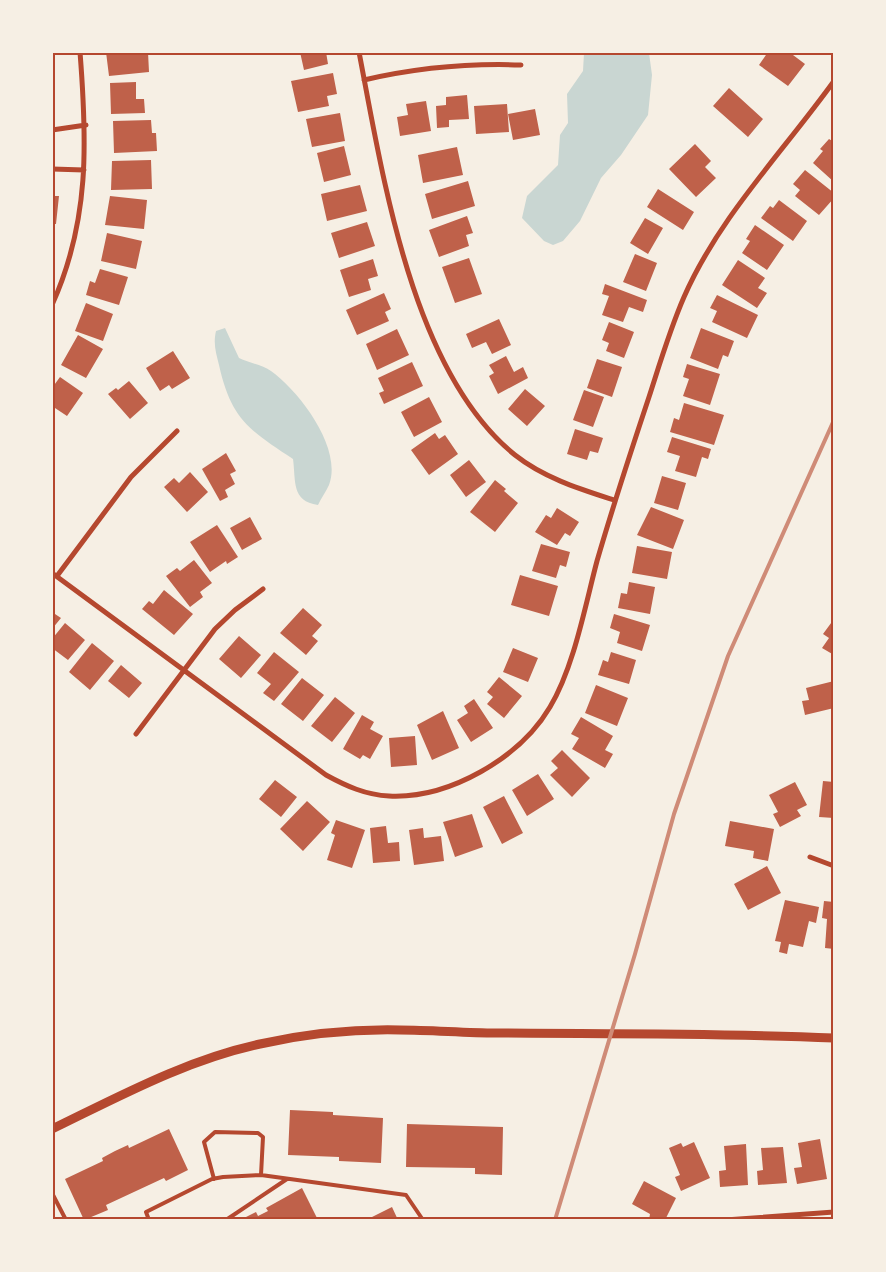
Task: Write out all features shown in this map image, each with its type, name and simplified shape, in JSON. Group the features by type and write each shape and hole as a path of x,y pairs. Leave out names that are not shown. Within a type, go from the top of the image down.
{"street":[{"path":"52,305 67,270 81,210 86,125 80,52"},
{"path":"359,52 388,196 414,288 448,370 465,400 481,422 516,456 566,484 614,500"},
{"path":"364,80 437,66 482,63 521,65"},
{"path":"177,431 131,477 54,575 326,775 347,787 388,796 430,792 470,776 506,754 537,726 549,709 566,672 614,500 663,356 694,274 727,222 834,81"},
{"path":"52,130 86,125"},
{"path":"52,169 84,170"},
{"path":"136,734 214,629 234,610 263,589"},
{"path":"810,857 834,866"},
{"path":"52,1129 158,1078 209,1058 260,1044 361,1031 720,1033 834,1038"},
{"path":"725,1220 834,1212"}],"lane":[{"path":"214,1179 204,1142 215,1132 258,1133 263,1137 261,1176"},
{"path":"149,1220 146,1212 214,1179 261,1176 406,1195 423,1220"},
{"path":"226,1220 287,1179"},
{"path":"52,1193 66,1220"}],"shaded area":[{"path":"584,53 649,53 652,75 648,115 621,155 601,178 580,221 563,241 553,245 544,241 522,218 527,196 558,165 560,135 568,123 567,94 583,71"},
{"path":"225,328 239,358 268,369 282,380 294,392 316,422 330,454 332,470 329,485 318,505 309,503 299,494 295,482 293,459 253,431 236,411 229,398 215,344 216,331"}],"building":[{"path":"106,52 148,52 149,72 109,76"},
{"path":"300,52 326,52 328,64 304,70"},
{"path":"768,52 789,52 805,64 788,86 759,65"},
{"path":"333,73 337,94 327,96 329,106 298,112 291,81"},
{"path":"136,82 136,99 144,99 145,113 111,114 110,83"},
{"path":"729,88 763,119 748,137 713,106"},
{"path":"467,95 469,119 449,120 449,127 437,128 436,106 446,105 446,97"},
{"path":"426,101 431,131 400,136 397,117 408,115 406,104"},
{"path":"507,104 509,132 476,134 474,106"},
{"path":"535,109 540,135 513,140 508,114"},
{"path":"340,113 345,141 312,147 306,119"},
{"path":"151,120 152,133 156,133 157,151 114,153 113,121"},
{"path":"829,139 834,142 834,182 813,163 823,151 820,149"},
{"path":"695,144 711,161 705,167 716,178 696,197 669,169"},
{"path":"344,146 351,175 324,182 317,153"},
{"path":"457,147 463,175 423,183 418,155"},
{"path":"151,160 152,189 111,190 112,161"},
{"path":"805,170 834,193 834,198 819,215 795,196 800,190 793,184"},
{"path":"468,181 475,206 432,219 425,194"},
{"path":"360,185 367,211 327,221 321,194"},
{"path":"658,189 694,212 683,230 647,207"},
{"path":"52,196 59,196 56,224 52,224"},
{"path":"110,196 147,200 144,229 105,225"},
{"path":"779,200 807,221 793,241 761,218 770,206 773,208"},
{"path":"467,216 473,233 466,235 469,246 439,257 429,230"},
{"path":"645,218 663,228 648,254 630,243"},
{"path":"367,222 375,246 339,258 331,233"},
{"path":"755,225 784,245 767,270 742,253 750,241 746,239"},
{"path":"107,233 142,241 136,269 101,261"},
{"path":"635,254 657,263 646,291 623,282"},
{"path":"469,258 482,294 455,303 442,267"},
{"path":"373,259 378,276 368,279 371,290 349,297 340,270"},
{"path":"738,260 765,278 758,288 767,293 757,308 722,285"},
{"path":"100,269 128,277 119,305 86,295 90,281 95,283"},
{"path":"605,284 647,300 643,312 629,307 623,322 602,315 609,296 602,294"},
{"path":"384,293 391,309 385,312 389,321 357,335 346,310"},
{"path":"717,295 758,315 747,338 712,322 717,311 710,308"},
{"path":"86,303 113,314 103,341 75,331"},
{"path":"499,319 511,345 492,354 486,342 472,348 466,334"},
{"path":"609,322 634,332 624,358 606,351 609,343 602,340"},
{"path":"701,328 734,341 728,357 723,355 718,369 690,358"},
{"path":"397,329 409,355 377,370 366,344"},
{"path":"78,335 103,349 86,378 61,365"},
{"path":"173,351 190,378 172,389 169,385 160,391 146,368"},
{"path":"506,356 514,372 523,367 528,378 498,394 489,376 494,373 489,365"},
{"path":"597,359 622,367 612,397 587,388"},
{"path":"412,362 423,386 384,404 379,393 384,391 378,378"},
{"path":"687,364 720,374 710,405 683,396 689,379 683,377"},
{"path":"60,377 83,393 67,416 52,406 52,388"},
{"path":"129,381 148,403 130,419 108,394 116,388 118,390"},
{"path":"525,389 545,406 527,426 508,409"},
{"path":"584,390 604,397 593,427 573,420"},
{"path":"429,397 442,422 414,437 401,412"},
{"path":"684,403 724,415 714,445 670,432 674,418 679,420"},
{"path":"575,429 603,438 598,453 590,451 587,460 567,454"},
{"path":"435,433 439,439 445,435 458,454 429,475 411,450"},
{"path":"672,437 711,449 708,459 702,457 696,477 675,471 680,456 667,452"},
{"path":"226,453 236,471 230,474 235,484 225,490 228,497 220,501 202,469"},
{"path":"469,460 486,482 466,497 450,475"},
{"path":"190,472 208,492 187,512 164,487 174,478 179,483"},
{"path":"662,476 686,483 678,510 654,503"},
{"path":"495,480 518,503 495,532 470,512"},
{"path":"651,507 684,520 673,549 637,535"},
{"path":"557,508 579,522 570,536 565,533 557,545 535,532 546,515 551,518"},
{"path":"250,517 262,539 242,550 230,528"},
{"path":"217,525 238,557 227,564 226,561 210,572 190,542"},
{"path":"541,544 570,552 566,567 560,565 556,578 532,571"},
{"path":"637,546 672,552 667,579 632,573"},
{"path":"194,560 212,583 200,592 203,597 190,607 166,576 177,568 180,571"},
{"path":"520,575 558,586 549,616 511,605"},
{"path":"629,582 655,587 650,614 618,608 621,593 627,594"},
{"path":"164,590 193,614 174,635 142,609 149,601 153,604"},
{"path":"303,608 322,625 312,636 318,641 306,655 280,633"},
{"path":"52,612 61,618 52,629"},
{"path":"614,614 650,625 642,651 617,643 620,632 610,628"},
{"path":"834,619 834,655 822,648 829,638 823,634"},
{"path":"65,623 85,640 68,660 52,648 52,639"},
{"path":"239,636 261,655 241,678 219,659"},
{"path":"92,643 114,661 90,690 69,672"},
{"path":"513,648 538,658 528,682 503,672"},
{"path":"274,652 299,672 274,701 263,693 271,684 257,673"},
{"path":"611,652 636,660 629,684 598,675 603,660 608,662"},
{"path":"121,665 142,683 129,698 108,681"},
{"path":"499,677 522,696 504,718 487,704 493,697 487,692"},
{"path":"302,678 324,695 303,721 281,704"},
{"path":"834,681 834,708 805,715 802,701 809,700 806,688"},
{"path":"596,685 628,698 617,726 585,713"},
{"path":"335,697 355,713 332,742 311,726"},
{"path":"474,699 493,728 471,742 457,720 468,713 464,706"},
{"path":"443,711 459,748 432,760 417,725"},
{"path":"362,715 374,722 370,729 383,736 370,759 363,755 360,759 343,749"},
{"path":"581,717 613,736 605,750 613,754 605,768 572,749 579,738 571,734"},
{"path":"415,736 417,765 391,767 389,738"},
{"path":"562,750 590,778 572,797 550,775 558,768 551,761"},
{"path":"538,774 554,799 527,816 512,790"},
{"path":"275,780 297,797 281,817 259,799"},
{"path":"823,781 834,782 834,818 819,817"},
{"path":"795,782 807,805 797,810 801,816 780,827 773,814 778,812 769,795"},
{"path":"504,796 523,833 502,844 483,807"},
{"path":"307,801 330,822 303,851 280,829"},
{"path":"472,814 483,847 455,857 443,822"},
{"path":"336,820 365,830 352,868 327,860 335,835 331,833"},
{"path":"730,821 774,829 768,861 753,858 754,851 725,846"},
{"path":"386,826 388,843 399,842 400,861 373,863 370,828"},
{"path":"423,828 424,838 441,836 444,861 414,865 409,830"},
{"path":"767,866 781,893 748,910 734,884"},
{"path":"785,900 819,907 816,923 809,921 803,947 789,944 787,954 779,952 781,942 775,941"},
{"path":"824,901 834,902 834,949 825,948 827,919 822,918"},
{"path":"290,1110 333,1112 333,1115 383,1118 381,1163 339,1161 339,1157 288,1155"},
{"path":"407,1124 503,1127 502,1175 475,1174 475,1168 406,1167"},
{"path":"169,1129 188,1170 166,1181 164,1178 106,1205 108,1210 84,1220 65,1179 103,1161 102,1158 115,1151 128,1145 129,1148"},
{"path":"820,1139 827,1179 797,1184 794,1168 802,1167 798,1143"},
{"path":"694,1142 710,1178 681,1191 675,1177 680,1175 669,1148 681,1143 683,1147"},
{"path":"746,1144 748,1185 720,1187 719,1171 726,1170 724,1146"},
{"path":"783,1147 787,1183 758,1185 757,1171 763,1170 761,1148"},
{"path":"644,1181 676,1198 665,1220 649,1220 650,1214 632,1204"},
{"path":"302,1188 318,1220 240,1220 256,1212 258,1216 268,1211 266,1208"},
{"path":"392,1207 398,1220 366,1220"}],"railway":[{"path":"555,1220 635,954 674,814 728,656 834,420"}]}
